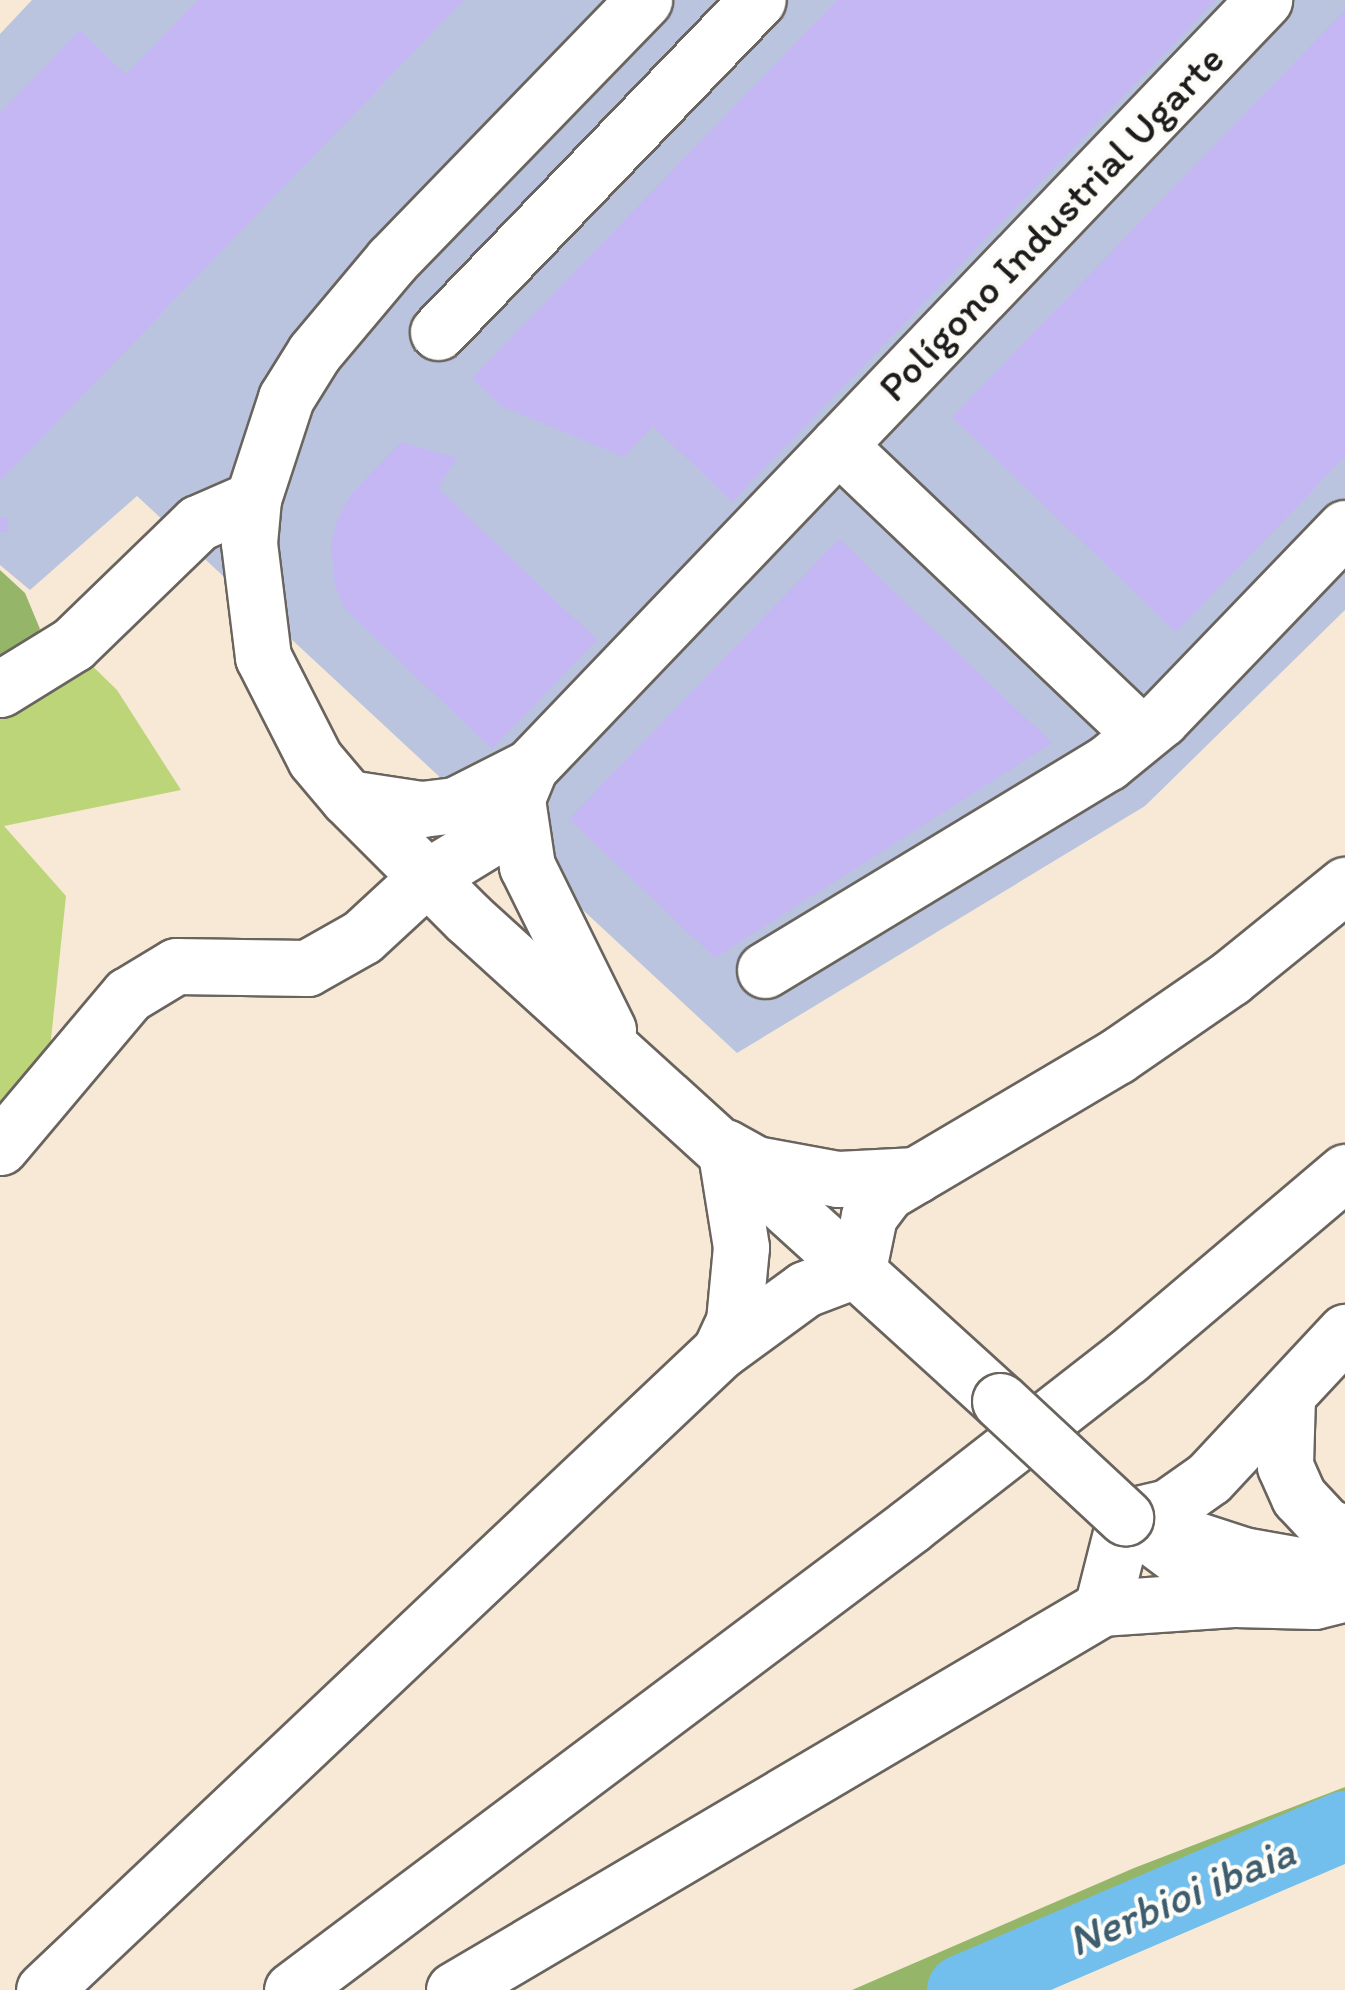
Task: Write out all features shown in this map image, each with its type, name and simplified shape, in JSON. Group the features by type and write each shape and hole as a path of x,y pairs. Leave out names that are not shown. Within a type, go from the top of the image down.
{"main road":[{"path":"644,0 392,260 314,353 286,398 254,499 252,604 263,657 306,744 348,798 427,877 1125,1516 1235,1599"},
{"path":"438,332 758,0"},
{"name":"Polígono Industrial Ugarte","path":"427,877 483,848 524,787 838,445 1264,0"},
{"path":"838,445 1142,734"},
{"path":"0,689 74,644 198,523 254,499"},
{"path":"765,970 1108,762 1142,734 1345,528"},
{"path":"524,787 527,866 620,1055"},
{"name":"Polígono Industrial Ugarte","path":"348,798 422,809 455,805 524,787"},
{"path":"0,1147 128,994 176,966 306,968 362,936 427,877 455,805"},
{"path":"858,1269 869,1216 888,1192 1117,1056 1230,978 1345,886"},
{"path":"725,1148 756,1164 838,1179 916,1175"},
{"path":"720,1351 734,1322 742,1247 725,1148"},
{"path":"292,1990 926,1514 1128,1356 1345,1172"},
{"path":"44,1990 720,1351 805,1289 858,1269"},
{"path":"1125,1516 1168,1507 1209,1478 1345,1332"},
{"path":"1287,1397 1284,1466 1300,1498 1326,1526 1345,1533"},
{"path":"1125,1516 1243,1556 1305,1566 1345,1560"},
{"path":"1102,1608 1125,1516"},
{"path":"454,1990 1102,1608 1235,1599 1314,1601 1345,1593"}],"shaded area":[{"path":"32,0 1345,0 1345,610 1145,806 737,1053 137,496 30,590 0,565 0,34"}],"green space":[{"path":"0,570 25,593 40,629 0,669"},
{"path":"40,629 76,650 117,690 181,790 4,826 66,896 48,1068 0,1111 0,669"},
{"path":"1345,1787 1345,1841 1004,1990 852,1990 1134,1868"}],"building":[{"path":"198,0 464,0 0,481 0,113 80,30 126,74"},
{"path":"837,0 1216,0 732,502 653,426 624,457 501,406 472,378"},
{"path":"1345,10 1345,457 1176,632 952,417"},
{"path":"401,442 457,458 438,488 597,640 492,749 345,609 335,585 331,545 338,518 353,492"},
{"path":"0,517 8,517 8,532 0,532"},
{"path":"839,539 1052,743 715,958 569,819"}],"waterway":[{"name":"Nerbioi ibaia","path":"962,1990 1345,1826"}]}
